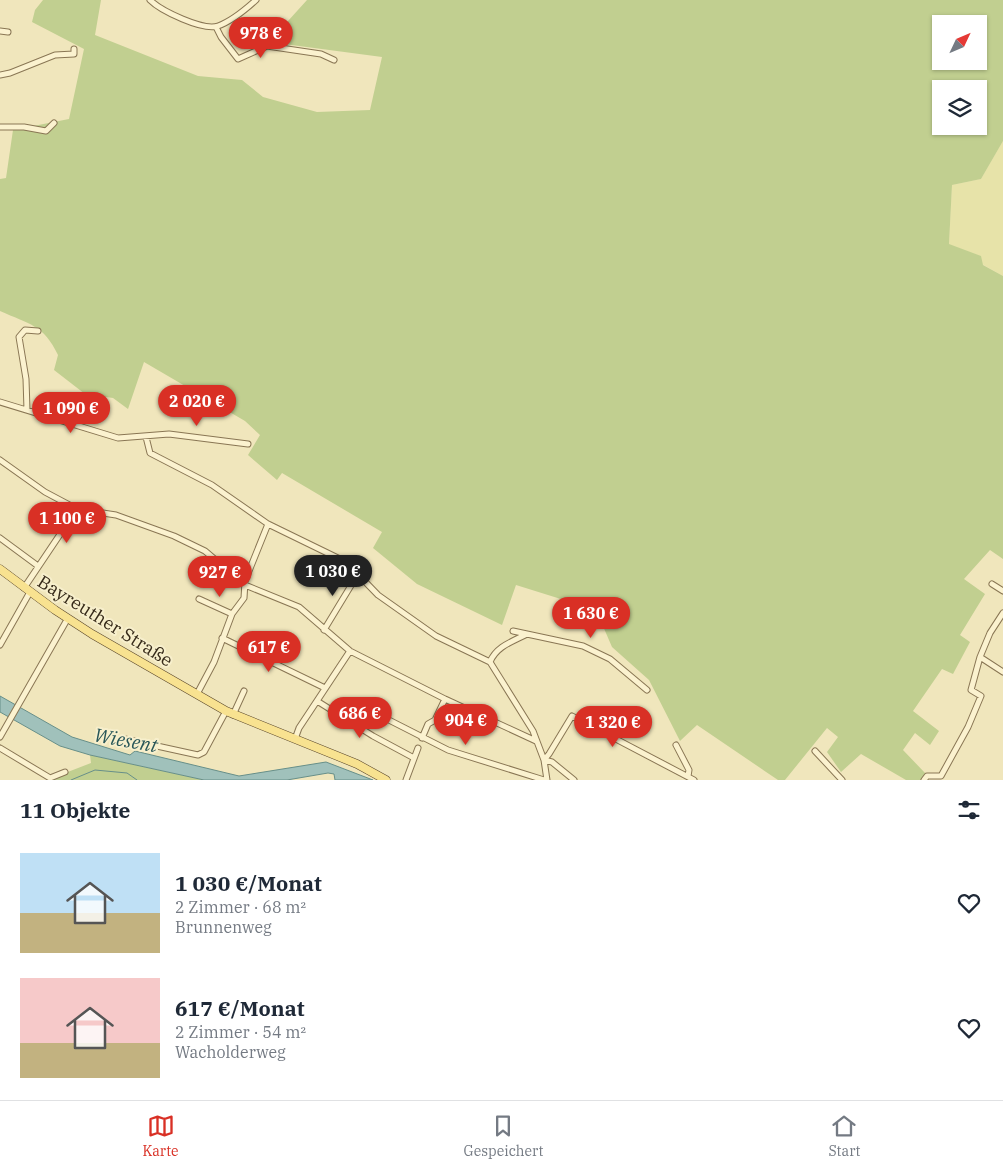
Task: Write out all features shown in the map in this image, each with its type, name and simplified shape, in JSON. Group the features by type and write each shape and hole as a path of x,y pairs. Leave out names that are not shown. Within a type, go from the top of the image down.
{"main road":[{"name":"Bayreuther Straße","path":"0,570 68,618 229,713 357,764 386,780"}],"street":[{"path":"150,0 183,19 216,27 241,13 256,0"},
{"path":"216,27 221,37 238,59 267,46 321,54 334,60"},
{"path":"0,31 8,32"},
{"path":"0,74 10,73 55,55 74,54 74,49"},
{"path":"0,127 24,127 46,131 54,123"},
{"path":"27,410 26,379 19,337 25,330 38,331"},
{"path":"0,402 118,438 169,434 248,444"},
{"path":"146,437 150,453 212,485 268,524 346,562 378,595 436,636 490,662 533,731 544,760 546,780 448,750 385,718"},
{"path":"0,460 45,492 78,509 116,515 174,536 205,551 245,585 299,607 350,651 445,699 536,741"},
{"path":"0,645 38,566 78,509"},
{"path":"197,694 214,662 232,614 244,598 245,585 268,524"},
{"path":"0,538 38,566"},
{"path":"324,630 358,574"},
{"path":"992,584 1003,591"},
{"path":"199,599 232,614"},
{"path":"924,780 927,776 942,778 968,727 981,696 971,690 980,657 990,634 1003,613"},
{"path":"0,737 68,618"},
{"path":"514,631 524,635 583,646 597,652 610,659 647,690"},
{"path":"490,662 493,655 501,647 524,635"},
{"path":"222,638 325,688"},
{"path":"295,738 350,651"},
{"path":"980,657 1003,672"},
{"path":"125,739 198,756 204,752 244,691"},
{"path":"422,738 428,724 435,720 445,699"},
{"path":"317,701 373,736 414,758"},
{"path":"544,760 572,716 694,780"},
{"path":"676,745 689,770 688,776"},
{"path":"0,748 50,778 65,772"},
{"path":"406,780 418,748"},
{"path":"815,751 842,780"},
{"path":"544,760 552,762 574,780"}],"shaded area":[{"path":"1003,141 1003,276 949,245 952,185 981,179"}],"green space":[{"path":"43,0 101,0 95,35 198,76 242,80 263,97 317,112 370,110 382,57 269,42 307,0 1003,0 1003,141 981,179 952,185 949,244 981,256 983,265 1003,276 1003,559 990,550 964,579 985,594 960,635 970,642 953,674 942,669 913,711 939,731 930,745 915,733 903,750 926,774 922,780 906,780 861,754 841,772 827,752 838,737 827,728 785,780 778,780 697,725 680,741 649,680 612,647 596,610 516,585 502,625 417,584 373,548 382,532 282,473 277,480 248,455 260,435 245,421 144,362 128,409 113,398 85,394 54,370 58,355 47,337 35,327 0,311 0,179 6,178 13,130 69,119 84,49 32,22 35,10"},
{"path":"90,755 204,780 47,780 91,763"}],"water":[{"path":"0,696 72,737 130,755 135,751 239,776 326,762 373,780 335,780 334,774 328,773 287,780 204,780 90,755 60,746 0,712"}],"waterway":[{"name":"Wiesent","path":"71,780 95,770 127,773 137,780"}]}
